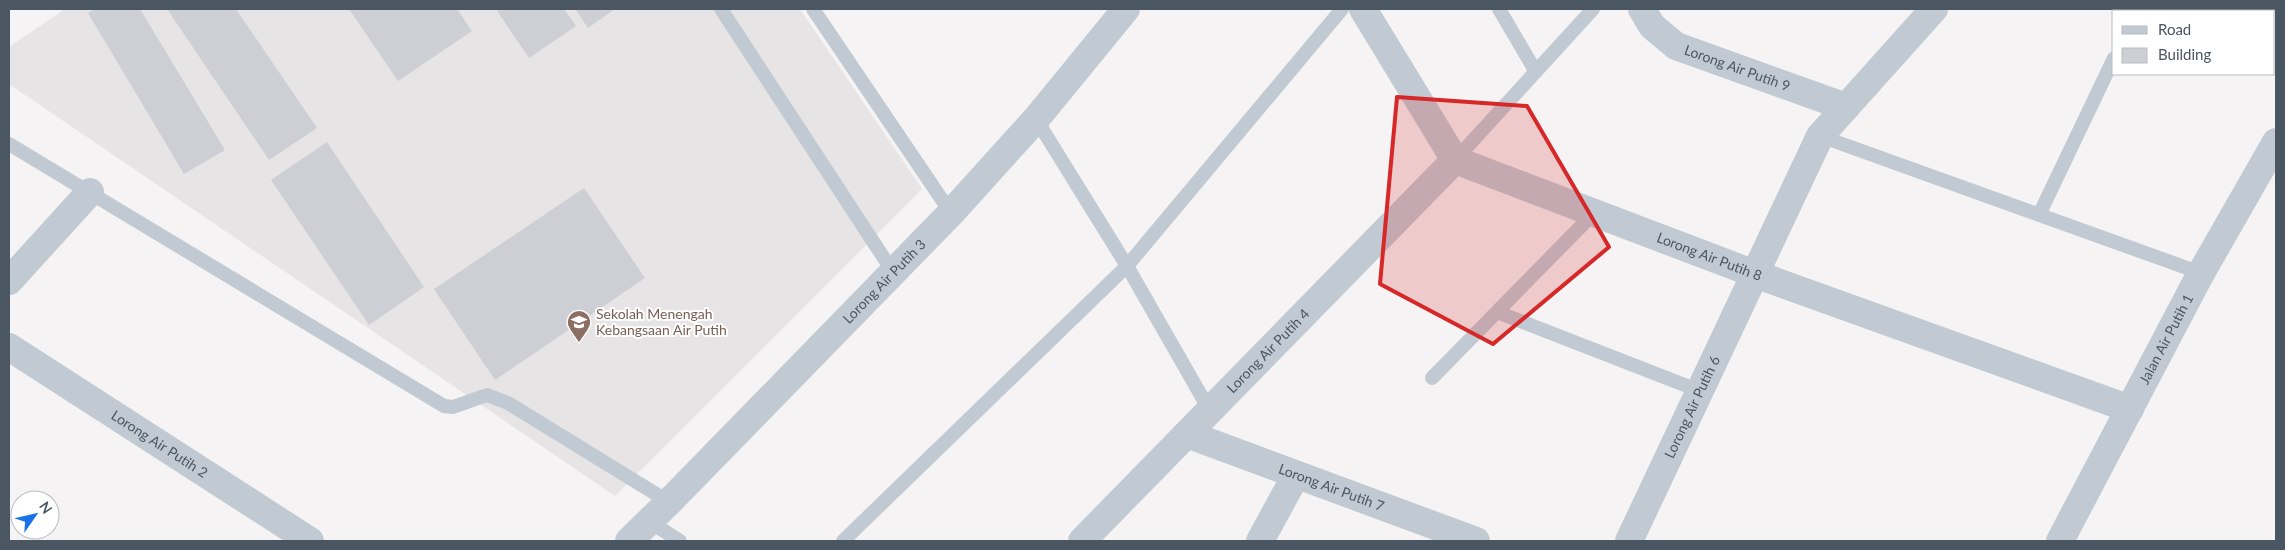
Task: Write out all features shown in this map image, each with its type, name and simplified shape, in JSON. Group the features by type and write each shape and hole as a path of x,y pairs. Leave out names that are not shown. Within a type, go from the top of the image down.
{"street":[{"name":"Lorong Air Putih 3","path":"629,541 650,522 951,213 1036,119 1126,9"},
{"path":"1363,9 1455,160"},
{"name":"Lorong Air Putih 9","path":"1642,9 1652,26 1676,46 1846,107"},
{"name":"Lorong Air Putih 6","path":"1629,541 1820,136 1934,9"},
{"name":"Jalan Air Putih 1","path":"2060,541 2201,273 2276,142"},
{"name":"Lorong Air Putih 8","path":"1455,160 1755,274 2130,409"},
{"name":"Lorong Air Putih 4","path":"1082,541 1455,160"},
{"path":"9,281 90,192"},
{"name":"Lorong Air Putih 2","path":"9,347 310,541"},
{"name":"Lorong Air Putih 7","path":"1187,434 1296,475 1447,536 1476,541"},
{"path":"1260,541 1296,475"}],"lane":[{"path":"721,9 893,272"},
{"path":"813,9 951,213"},
{"path":"844,541 1127,266 1342,9"},
{"path":"1499,9 1536,72"},
{"path":"1455,160 1593,9"},
{"path":"2040,215 2112,62"},
{"path":"1036,119 1127,266 1210,411"},
{"path":"1820,136 2201,273"},
{"path":"9,144 444,406 453,407 487,395 508,403 669,502"},
{"path":"1432,378 1594,213"},
{"path":"1497,312 1700,391"},
{"path":"650,522 680,541"}],"highlighted area":[{"path":"1397,97 1527,106 1609,247 1493,344 1380,284"}],"shaded area":[{"name":"Sekolah Menengah Kebangsaan Air Putih","path":"65,9 800,9 922,189 615,496 9,84 9,47"}],"building":[{"path":"96,9 140,9 225,150 184,174 88,13"},
{"path":"167,9 236,9 317,128 269,160"},
{"path":"349,9 457,9 472,31 398,81"},
{"path":"501,9 564,9 576,26 529,58 497,11"},
{"path":"575,9 615,9 588,28"},
{"path":"327,142 424,287 369,325 271,180"},
{"path":"584,188 645,278 495,380 434,289"}],"place":[{"name":"Sekolah Menengah Kebangsaan Air Putih","path":"579,343"}]}
